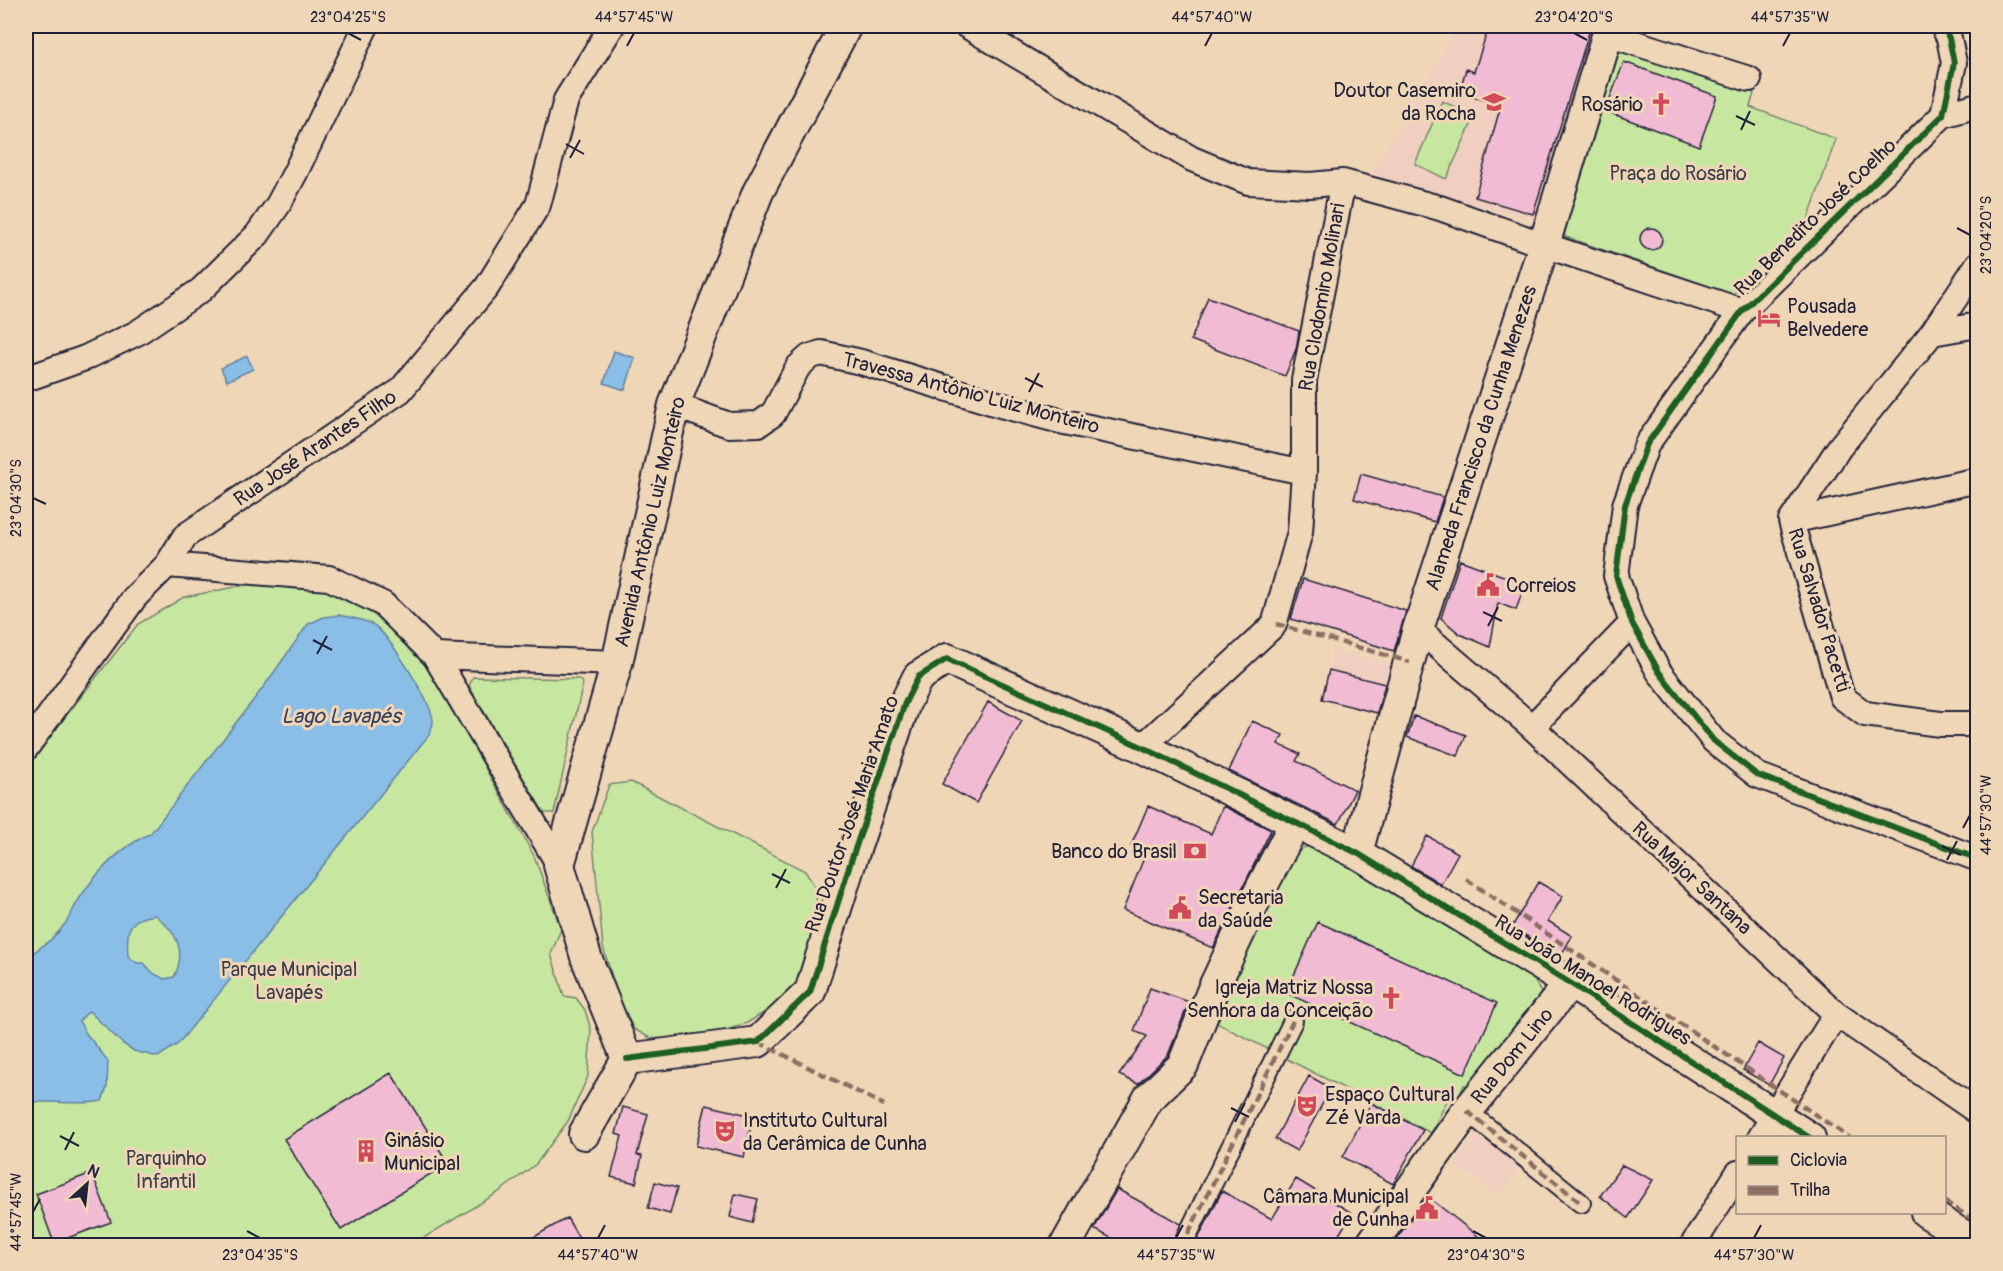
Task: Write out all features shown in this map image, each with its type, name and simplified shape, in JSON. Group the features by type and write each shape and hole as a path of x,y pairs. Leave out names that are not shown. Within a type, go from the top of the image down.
{"street":[{"path":"26,379 85,357 137,333 201,290 257,235 278,205 296,173 366,26"},
{"name":"Rua José Arantes Filho","path":"26,748 135,597 167,565 185,536 400,391 487,287 538,205 566,100 612,26"},
{"name":"Avenida Antônio Luiz Monteiro","path":"559,865 617,663 674,405 758,192 846,26"},
{"path":"967,26 1192,159 1248,182 1310,185 1343,182 1440,208 1742,311"},
{"path":"1943,26 1954,63 1943,115 1977,105"},
{"path":"1608,30 1749,79"},
{"name":"Alameda Francisco da Cunha Menezes","path":"1358,853 1419,629 1544,245 1608,30"},
{"name":"Rua Benedito José Coelho","path":"1943,115 1742,311 1647,444 1625,505 1616,576 1632,623 1659,672 1714,741 1757,775 1977,859"},
{"name":"Rua Clodomiro Molinari","path":"1142,747 1274,625 1300,532 1304,472 1304,380 1343,182"},
{"name":"Rua Salvador Pacetti","path":"1977,264 1932,333 1839,448 1791,521 1842,697 1865,714 1940,724 1977,724"},
{"path":"1932,333 1977,326"},
{"name":"Travessa Antônio Luiz Monteiro","path":"674,405 729,425 759,424 773,414 798,367 808,357 821,353 861,362 1004,406 1060,420 1304,472"},
{"path":"1791,521 1977,480"},
{"path":"167,565 329,578 383,604 435,656 559,865 586,957 627,1059 584,1134"},
{"path":"1532,726 1632,623"},
{"name":"Rua Major Santana","path":"1419,629 1532,726 1836,1014 1977,1112"},
{"path":"435,656 617,663"},
{"name":"Rua Doutor José Maria Amato","path":"627,1059 758,1042 810,993 850,864 905,703 918,677 947,659 1142,747 1358,853"},
{"path":"1074,1242 1148,1099 1183,1065 1213,989 1295,823"},
{"name":"Rua João Manoel Rodrigues","path":"1358,853 1570,983 1767,1126 1806,1136"},
{"name":"Rua Dom Lino","path":"1370,1245 1467,1111 1570,983"},
{"path":"1767,1126 1836,1014"},
{"path":"1182,1245 1293,1021"},
{"path":"1467,1111 1581,1203"},
{"path":"1692,1245 1736,1175"},
{"path":"1929,1214 1977,1245"}],"shaded area":[{"name":"Doutor Casemiro da Rocha","path":"1458,26 1598,26 1536,220 1369,178"},
{"path":"1333,651 1401,667 1395,686 1329,670"},
{"path":"1476,1134 1521,1167 1499,1196 1455,1164"}],"green space":[{"name":"Praça do Rosário","path":"1617,48 1754,93 1750,107 1836,139 1805,228 1757,283 1732,294 1566,237 1560,230"},
{"path":"1442,101 1475,116 1446,179 1415,164"},
{"name":"Parque Municipal Lavapés","path":"256,583 327,588 359,604 419,648 534,856 561,929 551,954 564,996 576,998 585,1010 591,1030 588,1076 568,1121 536,1164 499,1192 412,1245 26,1245 26,767 138,624 184,597"},
{"path":"473,677 578,679 583,683 554,813 544,813 469,686"},
{"path":"631,782 805,871 815,887 818,914 802,979 782,1001 747,1023 713,1035 669,1039 650,1038 634,1029 621,1006 603,947 592,832 609,785"},
{"path":"1313,845 1329,849 1530,972 1542,995 1471,1086 1464,1085 1458,1099 1450,1095 1431,1133 1211,1020 1294,857 1303,848"}],"water":[{"path":"614,351 635,358 625,390 604,383"},
{"path":"247,356 253,369 227,381 221,368"},
{"name":"Lago Lavapés","path":"339,615 358,619 375,626 382,632 410,671 426,702 433,722 429,735 178,1044 158,1057 134,1051 123,1044 89,1011 79,1021 108,1061 107,1087 102,1101 26,1102 26,958 56,935 85,891 110,861 130,845 151,833 265,685 308,624 324,617","holes":["155,915 174,935 180,950 180,959 174,977 164,979 153,973 144,963 137,963 128,956 127,947 130,927 139,919"]}],"building":[{"path":"1489,26 1591,26 1533,214 1475,197 1501,105 1459,93 1466,69 1474,72"},
{"name":"Rosário","path":"1624,62 1717,96 1699,146 1605,111"},
{"path":"1651,228 1659,231 1662,239 1659,247 1651,250 1643,247 1640,239 1643,231"},
{"path":"1208,297 1299,331 1296,349 1285,376 1191,340"},
{"path":"1361,474 1443,497 1435,522 1354,499"},
{"path":"1460,560 1525,584 1516,610 1498,603 1490,647 1460,634 1441,618"},
{"path":"1303,579 1406,611 1394,651 1291,619"},
{"path":"1329,670 1385,684 1377,713 1322,699"},
{"path":"988,702 1022,721 976,803 942,784"},
{"path":"1414,716 1466,735 1458,756 1407,737"},
{"path":"1252,721 1283,735 1278,744 1300,754 1296,761 1355,790 1338,824 1229,771"},
{"path":"1148,806 1211,834 1223,806 1271,830 1213,948 1123,910 1146,853 1131,846"},
{"path":"1427,836 1458,853 1441,884 1411,866"},
{"path":"1538,882 1563,896 1548,921 1572,936 1560,957 1512,927"},
{"name":"Igreja Matriz Nossa Senhora da Conceição","path":"1318,922 1497,1003 1465,1074 1286,993"},
{"path":"1150,988 1189,1002 1168,1055 1138,1084 1119,1075 1147,1036 1134,1031"},
{"path":"1758,1043 1784,1058 1769,1085 1743,1070"},
{"name":"Ginásio Municipal","path":"391,1073 448,1163 341,1230 284,1139"},
{"name":"Espaço Cultural Zé Varda","path":"1309,1076 1331,1088 1297,1151 1275,1139"},
{"path":"1371,1103 1423,1130 1393,1184 1343,1157"},
{"name":"Instituto Cultural da Cerâmica de Cunha","path":"706,1105 753,1116 744,1157 696,1146"},
{"path":"623,1107 648,1114 637,1155 642,1156 636,1183 611,1177 622,1136 616,1134"},
{"path":"1622,1165 1653,1180 1628,1218 1600,1196"},
{"path":"92,1173 111,1222 54,1243 36,1194"},
{"path":"1296,1179 1352,1213 1333,1245 1195,1245 1222,1191 1272,1219"},
{"path":"655,1182 677,1188 670,1214 648,1208"},
{"path":"1117,1189 1181,1224 1171,1245 1124,1245 1094,1229"},
{"name":"Instituto Cultural da Cerâmica de Cunha","path":"735,1194 758,1199 752,1223 730,1217"},
{"name":"Câmara Municipal de Cunha","path":"1427,1196 1489,1245 1392,1245"},
{"path":"567,1218 583,1245 520,1245"}],"marked path":[{"path":"1276,624 1410,662"},
{"path":"1466,879 1847,1136"},
{"path":"1182,1246 1293,1021"},
{"path":"758,1042 884,1105"},
{"path":"1467,1111 1581,1203"},
{"path":"1946,1202 1978,1223"}],"cycle path":[{"path":"1943,26 1949,38 1954,63 1943,115 1742,311 1647,444 1625,505 1616,576 1632,623 1659,672 1714,741 1757,775 1978,859"},
{"path":"627,1059 758,1042 810,992 850,864 905,703 918,677 947,659 1142,747 1357,853 1570,983 1807,1136"}],"place":[{"name":"Doutor Casemiro da Rocha","path":"1494,102"},
{"name":"Rosário","path":"1661,104"},
{"name":"Pousada Belvedere","path":"1769,318"},
{"name":"Correios","path":"1488,585"},
{"name":"Banco do Brasil","path":"1195,851"},
{"name":"Secretaria da Saúde","path":"1180,908"},
{"name":"Igreja Matriz Nossa Senhora da Conceição","path":"1391,998"},
{"name":"Espaço Cultural Zé Varda","path":"1307,1106"},
{"name":"Instituto Cultural da Cerâmica de Cunha","path":"725,1131"},
{"name":"Ginásio Municipal","path":"366,1151"},
{"name":"Câmara Municipal de Cunha","path":"1427,1208"}],"park label":[{"name":"Parquinho Infantil","path":"166,1170"}]}
